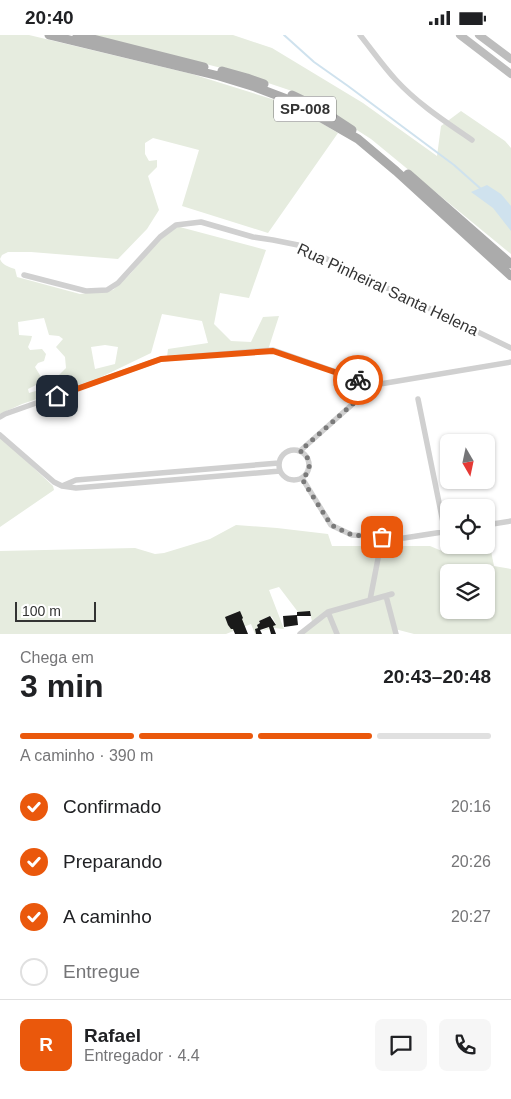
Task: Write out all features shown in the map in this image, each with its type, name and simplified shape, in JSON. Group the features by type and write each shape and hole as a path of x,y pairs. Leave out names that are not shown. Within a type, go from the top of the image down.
{"main road":[{"name":"SP-008","path":"49,35 218,76 292,101 358,139 396,171 511,276"},
{"name":"SP-008","path":"77,35 247,78 288,93 317,107 362,136 511,264"}],"street":[{"path":"360,35 396,80 440,117 472,140"},
{"path":"460,35 511,74"},
{"path":"479,35 511,59"},
{"path":"493,61 494,53 501,51"},
{"name":"Rua Pinheiral Santa Helena","path":"24,275 86,291 107,290 118,283 160,237 176,225 201,221 253,237 298,245 511,348"},
{"path":"0,417 161,359 273,351 374,385 511,362"},
{"path":"300,451 374,385"},
{"path":"418,399 440,500"},
{"path":"0,435 54,482 62,486 76,488 280,471"},
{"path":"291,450 300,451 307,458 308,471 302,479 286,479 280,471 279,463 282,456 291,450"},
{"path":"62,486 76,480 279,463"},
{"path":"302,479 331,525 352,535 404,538 440,533"},
{"path":"495,524 511,521"},
{"path":"370,600 382,537"},
{"path":"300,634 328,612 389,595 396,634"},
{"path":"328,612 336,634"}],"shaded area":[{"path":"0,35 29,35 192,74 291,105 338,133 268,233 182,206 199,150 153,138 145,143 145,154 149,161 157,160 157,167 148,176 159,210 147,229 118,259 8,252 2,255 0,259"},
{"path":"93,35 233,35 272,48 363,103 437,156 441,126 461,111 505,141 511,148 511,254 371,139 292,91 229,70"},
{"path":"176,226 266,250 249,298 220,293 214,324 231,341 251,342 263,317 279,316 268,350 167,357 168,349 208,343 202,321 162,314 151,353 99,378 22,404 0,414 0,259 8,267 15,269 17,277 80,294 113,290 131,273 160,238","holes":["44,318 49,335 59,336 63,339 56,347 65,357 66,368 58,376 51,378 49,387 29,393 28,389 38,384 41,377 35,367 38,363 44,361 46,354 42,349 30,350 28,347 32,336 19,335 18,322","105,345 118,347 115,364 95,369 91,347"]},
{"path":"0,436 53,486 54,490 0,527"},
{"path":"236,525 328,534 332,546 430,546 440,550 440,554 492,554 494,564 440,564 440,619 495,619 495,566 511,569 511,634 414,634 395,629 396,634 300,634 312,622 310,612 298,612 279,587 269,590 284,629 274,628 261,631 276,624 270,616 259,621 258,628 255,629 256,634 251,624 226,634 0,634 0,551 135,548 155,554 210,539"}],"water":[{"path":"487,185 501,194 511,206 511,231 493,208 471,192"}],"building":[{"path":"240,611 248,634 235,634 225,617"},
{"path":"310,611 311,616 297,616 298,625 284,627 283,616 297,615 297,612"},
{"path":"270,616 276,625 273,626 276,634 271,634 269,627 260,630 262,634 256,634 255,629 258,628 259,621"}],"waterway":[{"path":"284,35 314,62 454,165 481,189"}],"way so far":[{"path":"358,380 374,385 300,451 309,462 308,471 302,479 331,525 352,535 382,537"}],"route":[{"path":"57,396 161,359 273,351 358,380"}]}
